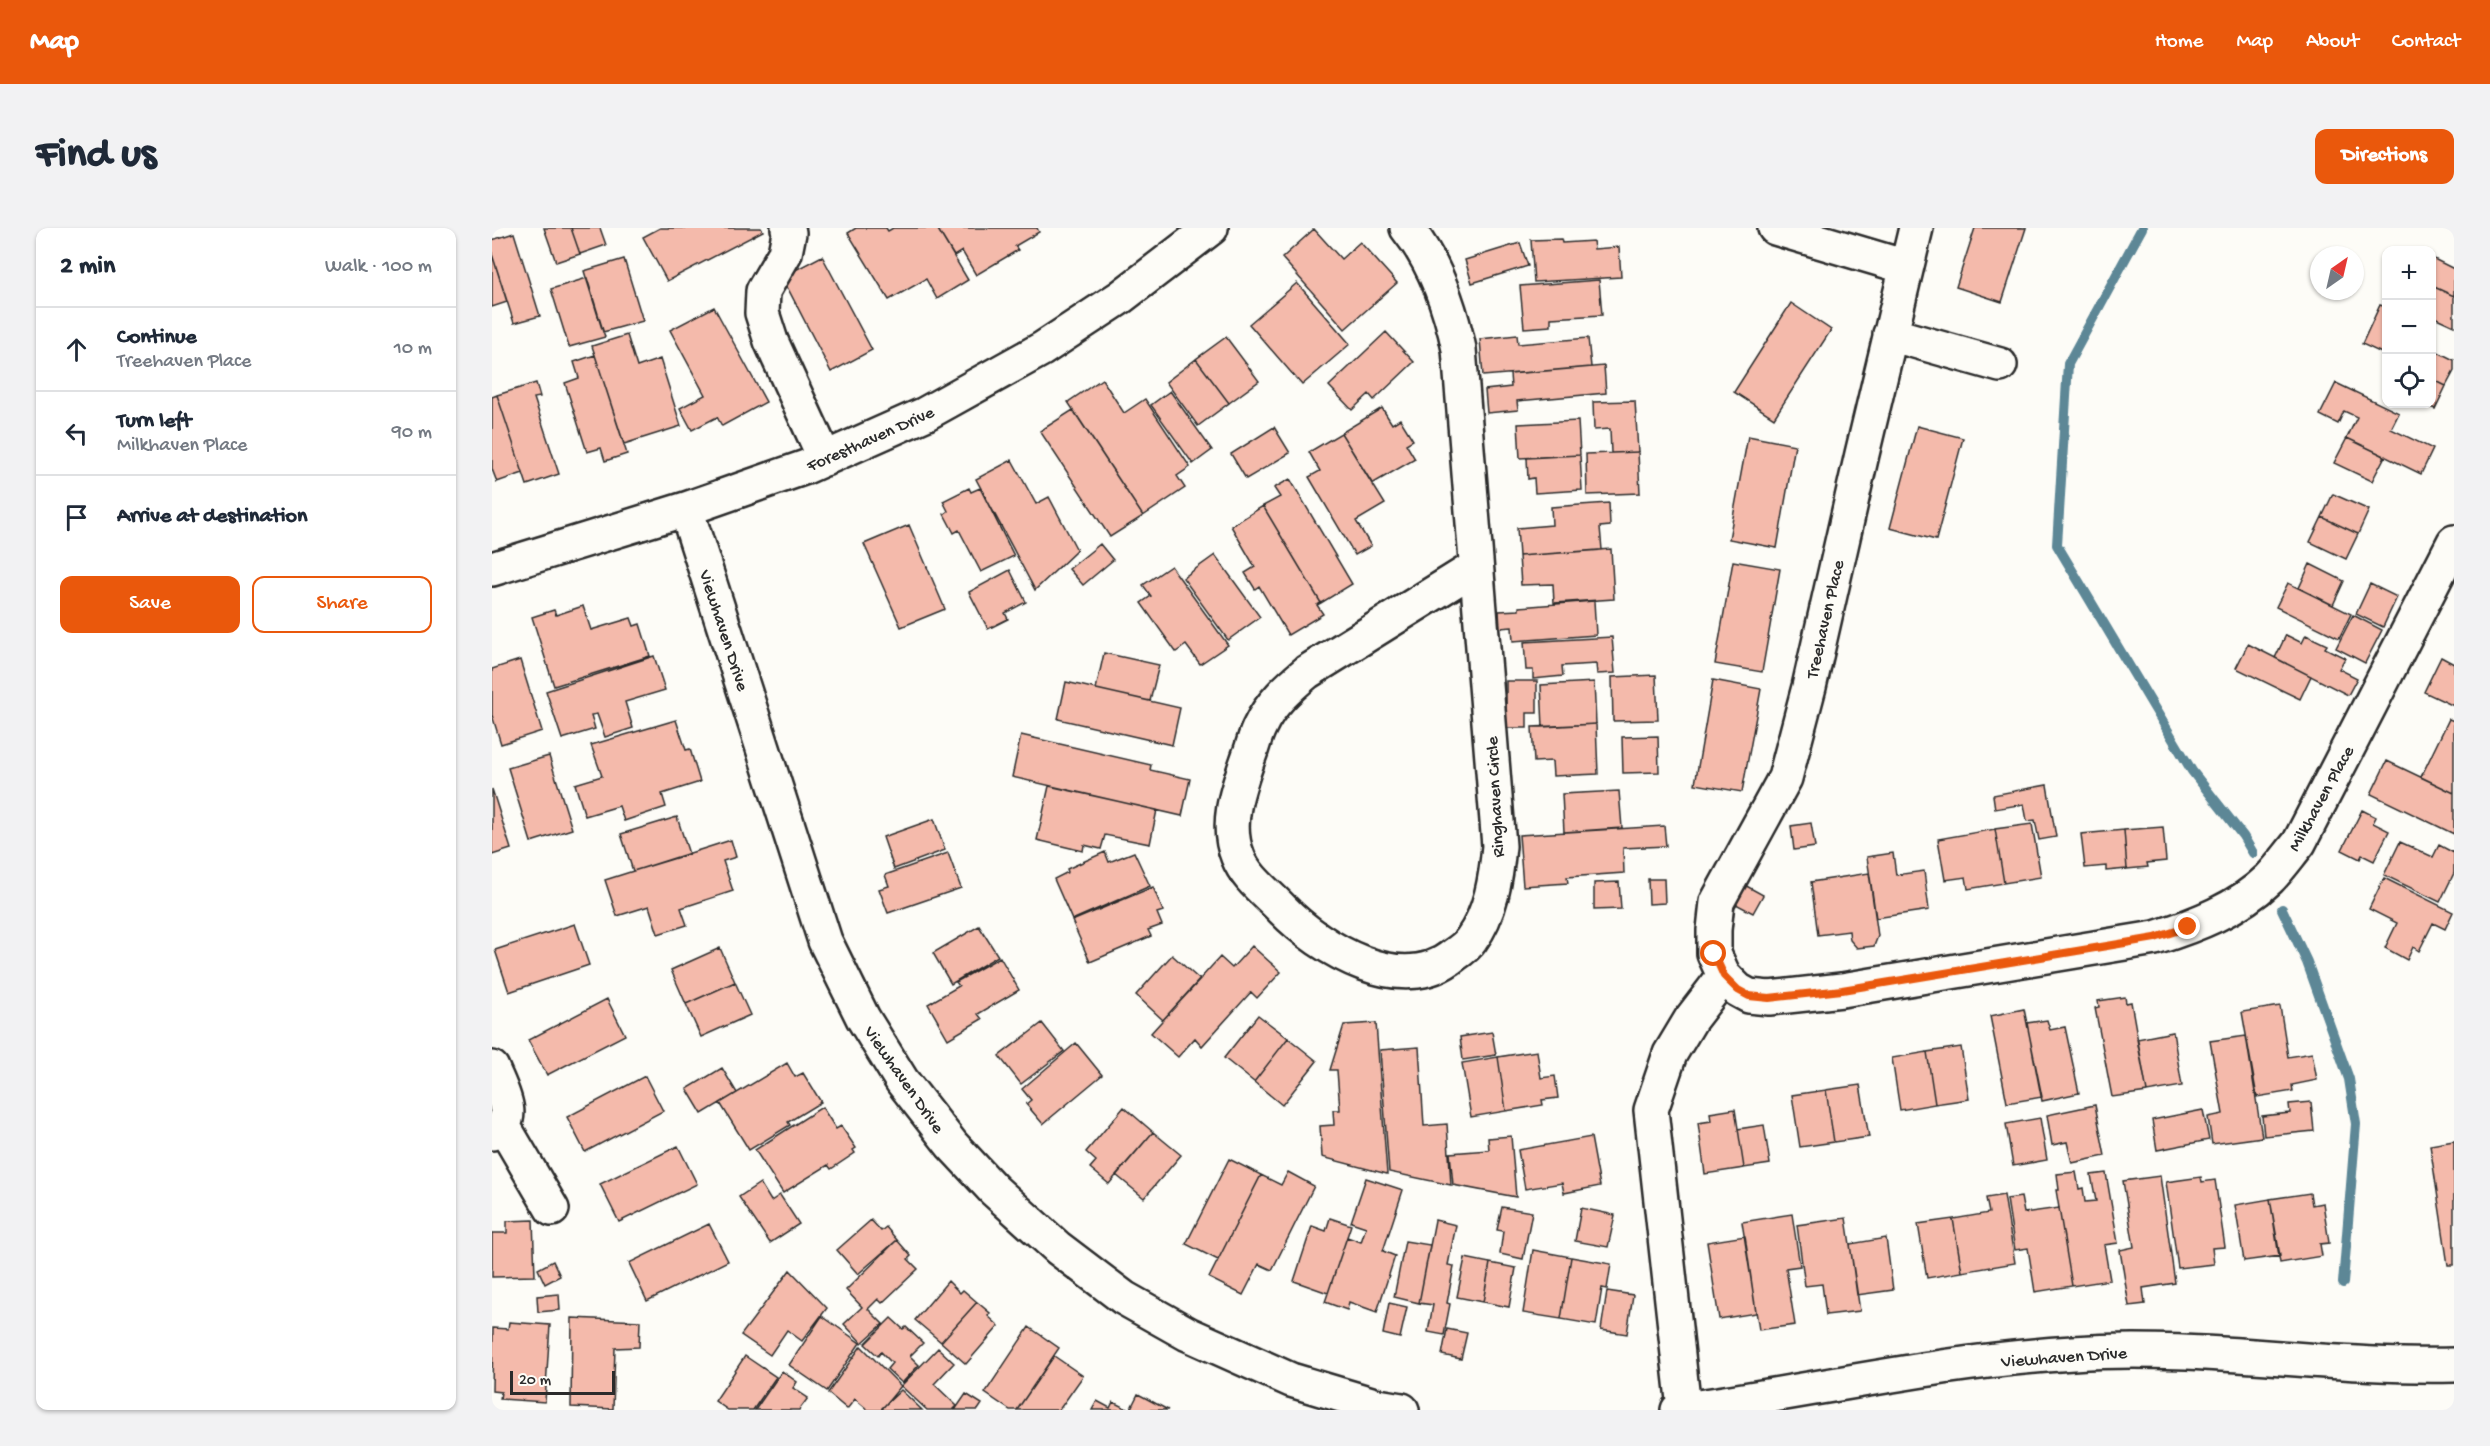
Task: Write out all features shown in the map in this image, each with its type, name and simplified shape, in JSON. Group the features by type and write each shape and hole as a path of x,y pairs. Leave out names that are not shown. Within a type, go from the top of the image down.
{"street":[{"path":"788,228 785,254 763,291 762,313 771,341 825,459"},
{"name":"Foresthaven Drive","path":"492,569 686,509 825,459 925,414 1042,349 1121,297 1211,228"},
{"name":"Ringhaven Circle","path":"1407,228 1436,276 1451,313 1459,349 1499,846 1496,881 1487,909 1471,941 1443,965 1414,972 1372,968 1321,943 1290,918 1248,873 1238,858 1233,838 1235,796 1260,726 1286,690 1307,672 1476,567"},
{"path":"1776,228 1906,267"},
{"name":"Treehaven Place","path":"1731,983 1714,954 1714,930 1718,902 1785,778 1809,687 1916,228"},
{"path":"1890,334 2000,365"},
{"name":"Viewhaven Drive","path":"686,509 825,941 868,1027 902,1081 952,1145 994,1190 1058,1248 1125,1298 1188,1334 1291,1380 1378,1406 1402,1410"},
{"name":"Milkhaven Place","path":"1731,983 1749,996 1769,998 1842,990 2155,938 2224,911 2269,879 2299,843 2454,542"},
{"path":"1681,1410 1651,1110 1670,1054 1691,1019 1731,983"},
{"path":"492,1068 507,1110 507,1120 498,1130 552,1209"},
{"name":"Viewhaven Drive","path":"1681,1410 1763,1398 1928,1368 2073,1353 2143,1351 2454,1365"}],"building":[{"path":"544,228 571,228 580,254 556,262"},
{"path":"571,228 600,228 606,245 580,254"},
{"path":"660,228 761,228 763,231 667,281 643,237"},
{"path":"856,228 886,228 888,231 893,228 937,228 968,280 937,299 926,279 889,300 848,233"},
{"path":"937,228 1037,228 1039,232 1015,246 1018,250 976,275 962,251 954,256"},
{"path":"1975,228 2026,228 2002,302 1956,287"},
{"path":"1314,229 1341,259 1360,242 1397,283 1345,329 1282,258"},
{"path":"514,233 540,316 514,323 492,254 492,240"},
{"path":"1561,239 1562,243 1593,241 1594,249 1619,247 1621,277 1534,282 1531,240"},
{"path":"1520,243 1528,266 1472,283 1465,260"},
{"path":"492,254 507,302 492,307"},
{"path":"822,256 872,350 831,372 782,277"},
{"path":"624,259 643,321 603,332 584,271"},
{"path":"2436,260 2454,269 2454,296 2436,288"},
{"path":"587,278 605,337 569,347 551,289"},
{"path":"1599,280 1602,315 1551,318 1551,326 1524,328 1520,286"},
{"path":"1297,283 1350,344 1302,385 1249,324"},
{"path":"2436,288 2454,296 2454,326 2436,318"},
{"path":"1791,303 1831,330 1774,418 1734,392"},
{"path":"2380,305 2382,306 2382,353 2362,344"},
{"path":"714,307 766,402 722,426 717,417 692,430 680,408 705,395 670,330"},
{"path":"1386,332 1414,362 1374,400 1369,394 1352,410 1329,386"},
{"path":"627,335 637,367 660,359 681,426 624,444 592,346"},
{"path":"1517,335 1518,344 1588,338 1591,367 1483,376 1480,339"},
{"path":"1226,337 1259,381 1229,403 1196,359"},
{"path":"2436,351 2454,360 2454,371 2446,386 2436,381"},
{"path":"595,355 627,454 605,461 601,448 587,452 565,383 579,378 574,362"},
{"path":"1196,359 1229,403 1198,426 1166,382"},
{"path":"1604,366 1606,393 1517,401 1518,410 1487,413 1485,390 1511,387 1510,374"},
{"path":"1102,379 1124,413 1145,399 1190,467 1177,476 1185,488 1143,516 1068,402"},
{"path":"2436,381 2446,386 2436,407"},
{"path":"536,383 540,397 534,398 559,474 527,485 497,395"},
{"path":"2336,383 2382,405 2382,408 2388,408 2399,413 2391,429 2433,449 2421,474 2347,438 2357,417 2344,411 2338,424 2320,415"},
{"path":"1170,391 1212,450 1193,464 1151,405"},
{"path":"497,395 523,473 497,482 492,469 492,397"},
{"path":"1635,401 1638,452 1611,453 1610,429 1594,430 1593,402"},
{"path":"1382,408 1392,424 1400,419 1413,440 1406,444 1415,459 1372,484 1341,433"},
{"path":"1073,410 1143,516 1110,537 1040,431"},
{"path":"1578,421 1580,455 1520,458 1518,424"},
{"path":"1917,426 1963,438 1936,540 1890,528"},
{"path":"1274,427 1290,453 1246,479 1231,454"},
{"path":"1341,433 1385,504 1356,521 1371,546 1355,555 1309,477 1320,471 1309,452"},
{"path":"1748,436 1795,445 1777,548 1729,539"},
{"path":"2347,438 2385,456 2372,481 2334,463"},
{"path":"1638,452 1640,493 1587,495 1586,454"},
{"path":"1580,455 1582,490 1535,493 1534,478 1528,479 1527,458"},
{"path":"1012,460 1036,504 1049,497 1077,550 1035,590 976,479"},
{"path":"1290,479 1352,584 1321,603 1263,506 1280,497 1274,488"},
{"path":"969,488 971,492 980,488 1014,556 981,572 959,530 954,533 944,514 948,511 943,501"},
{"path":"2333,494 2369,510 2358,534 2322,517"},
{"path":"1609,503 1610,526 1600,527 1602,550 1519,556 1517,528 1552,525 1551,507"},
{"path":"1263,506 1321,603 1317,605 1323,614 1288,635 1259,586 1255,589 1245,573 1255,567 1231,526"},
{"path":"2322,517 2358,534 2346,559 2310,542"},
{"path":"909,525 945,609 901,627 864,544"},
{"path":"1100,544 1113,560 1083,585 1069,569"},
{"path":"1611,549 1614,599 1554,603 1553,584 1521,585 1519,556"},
{"path":"1215,555 1260,617 1228,640 1183,578"},
{"path":"1733,561 1780,569 1762,672 1715,664"},
{"path":"2310,564 2344,581 2333,605 2299,588"},
{"path":"1171,566 1228,645 1200,664 1186,645 1176,652 1141,603 1151,596 1143,585"},
{"path":"1010,570 1026,602 1005,613 1008,619 988,629 969,592"},
{"path":"2288,583 2351,614 2339,638 2276,607"},
{"path":"2370,584 2397,597 2383,627 2356,614"},
{"path":"1594,601 1596,635 1513,641 1512,627 1500,628 1499,611 1519,610 1519,607"},
{"path":"583,606 591,630 631,618 634,626 640,624 650,656 554,686 532,617 554,610 556,615"},
{"path":"2353,615 2382,630 2365,663 2336,648"},
{"path":"2286,635 2302,643 2306,635 2327,645 2325,648 2345,658 2339,669 2357,678 2348,695 2275,658"},
{"path":"1612,637 1615,673 1597,674 1596,664 1562,666 1563,676 1533,679 1533,670 1526,670 1524,642"},
{"path":"2248,644 2311,676 2300,699 2236,668"},
{"path":"1104,653 1159,665 1150,701 1096,689"},
{"path":"654,656 665,690 625,702 633,728 605,737 597,714 591,715 595,729 562,739 546,691"},
{"path":"2441,657 2454,664 2454,706 2424,692"},
{"path":"520,660 542,731 501,744 492,715 492,669"},
{"path":"1656,675 1658,720 1613,721 1612,677"},
{"path":"1713,680 1761,689 1742,792 1695,784"},
{"path":"1506,681 1537,681 1537,713 1527,713 1527,728 1506,728"},
{"path":"1066,682 1180,708 1172,745 1058,719"},
{"path":"1594,682 1596,724 1543,727 1541,685"},
{"path":"2449,719 2454,721 2454,793 2421,777"},
{"path":"676,720 686,750 690,749 700,782 662,794 666,807 624,821 619,806 585,816 575,784 602,776 591,745"},
{"path":"1596,724 1598,774 1553,776 1552,761 1534,762 1532,727"},
{"path":"1021,735 1151,765 1150,770 1190,779 1182,816 1012,777"},
{"path":"1658,736 1659,772 1623,773 1622,737"},
{"path":"549,756 572,829 531,842 508,768"},
{"path":"2387,761 2454,793 2454,834 2371,794"},
{"path":"2047,785 2056,837 2039,840 2035,820 2027,821 2024,804 1995,809 1993,795"},
{"path":"1049,786 1157,810 1150,844 1105,835 1101,849 1084,845 1083,851 1037,840"},
{"path":"492,789 511,849 492,855"},
{"path":"1619,791 1622,828 1564,832 1562,794"},
{"path":"2362,810 2376,817 2373,823 2389,831 2374,861 2362,855 2360,859 2342,850"},
{"path":"677,817 689,854 633,871 621,834"},
{"path":"934,819 945,850 894,869 883,837"},
{"path":"1811,823 1815,847 1794,850 1791,826"},
{"path":"2032,824 2041,877 2004,883 1995,829"},
{"path":"1664,826 1666,846 1623,848 1624,873 1567,877 1568,883 1523,886 1519,835"},
{"path":"2163,827 2166,861 2147,863 2148,867 2127,869 2124,830"},
{"path":"1995,829 2004,883 1968,889 1966,877 1945,880 1938,839"},
{"path":"2124,830 2127,869 2106,871 2106,866 2085,868 2081,834"},
{"path":"731,840 736,857 723,861 733,891 681,908 687,925 658,934 649,906 617,916 605,880"},
{"path":"2400,842 2433,857 2439,845 2454,853 2454,873 2440,902 2384,875"},
{"path":"1105,852 1109,862 1134,852 1150,886 1072,920 1054,879 1068,872 1067,869"},
{"path":"948,853 961,888 888,913 879,889 889,886 885,875"},
{"path":"1893,853 1896,875 1924,871 1929,910 1876,918 1867,857"},
{"path":"1869,873 1878,936 1874,946 1857,948 1850,940 1849,931 1818,935 1811,882"},
{"path":"2384,878 2453,912 2445,929 2433,923 2419,951 2413,947 2407,960 2385,948 2397,923 2369,909"},
{"path":"1648,879 1664,879 1665,903 1649,904"},
{"path":"1619,882 1621,909 1594,910 1594,883"},
{"path":"1741,883 1763,895 1753,913 1732,902"},
{"path":"1153,887 1163,911 1157,913 1162,925 1148,930 1151,936 1090,962 1072,921"},
{"path":"575,924 589,965 509,992 495,950"},
{"path":"979,926 998,956 951,984 933,953"},
{"path":"1252,946 1281,972 1257,998 1251,992 1202,1046 1195,1038 1178,1057 1151,1033 1220,957 1232,968"},
{"path":"720,948 735,982 686,1004 671,970"},
{"path":"1172,955 1200,980 1163,1020 1136,995"},
{"path":"1000,957 1019,990 978,1014 982,1019 948,1039 928,1004 959,986 956,982"},
{"path":"735,982 750,1015 701,1037 686,1004"},
{"path":"2125,997 2126,1003 2131,1002 2147,1092 2112,1097 2095,1008 2099,1007 2098,1001"},
{"path":"607,999 625,1035 547,1075 528,1040"},
{"path":"2280,1006 2288,1057 2312,1053 2317,1080 2292,1085 2293,1091 2257,1097 2242,1012"},
{"path":"2024,1009 2042,1097 2007,1103 1990,1016"},
{"path":"1258,1015 1288,1038 1254,1082 1224,1058"},
{"path":"2047,1020 2050,1030 2065,1027 2079,1093 2042,1101 2027,1023"},
{"path":"1042,1023 1064,1051 1021,1084 999,1056"},
{"path":"1376,1023 1387,1174 1322,1157 1320,1126 1334,1125 1333,1110 1340,1110 1337,1070 1330,1070 1344,1025"},
{"path":"1492,1032 1496,1055 1463,1060 1460,1037"},
{"path":"2173,1032 2182,1086 2147,1092 2137,1039"},
{"path":"2246,1036 2262,1137 2212,1144 2208,1117 2223,1114 2210,1041"},
{"path":"1288,1038 1317,1061 1282,1105 1254,1082"},
{"path":"1076,1043 1102,1075 1043,1124 1026,1104 1031,1100 1022,1089"},
{"path":"1419,1047 1424,1126 1447,1124 1451,1185 1389,1172 1380,1050"},
{"path":"1961,1047 1969,1099 1935,1104 1927,1052"},
{"path":"1537,1051 1541,1078 1555,1076 1558,1098 1542,1100 1543,1105 1506,1111 1498,1057"},
{"path":"1927,1052 1935,1104 1900,1110 1892,1058"},
{"path":"1498,1057 1506,1111 1471,1117 1462,1063"},
{"path":"787,1063 795,1077 803,1073 821,1102 788,1122 790,1125 749,1150 720,1103"},
{"path":"722,1068 737,1093 702,1114 687,1089"},
{"path":"645,1076 663,1111 585,1152 567,1117"},
{"path":"1860,1085 1869,1137 1834,1142 1826,1090"},
{"path":"1826,1090 1834,1142 1800,1147 1792,1095"},
{"path":"2311,1102 2314,1131 2264,1136 2262,1116 2290,1113 2289,1104"},
{"path":"2095,1105 2105,1156 2072,1163 2067,1142 2052,1145 2047,1115"},
{"path":"822,1107 836,1129 841,1126 856,1148 853,1150 855,1153 831,1169 828,1165 783,1193 755,1150"},
{"path":"1124,1107 1153,1132 1109,1184 1090,1168 1096,1161 1086,1152"},
{"path":"1735,1109 1744,1168 1705,1174 1698,1123 1711,1121 1710,1113"},
{"path":"2203,1110 2209,1140 2157,1150 2152,1120"},
{"path":"2040,1118 2047,1160 2013,1166 2006,1124"},
{"path":"1764,1125 1770,1164 1744,1168 1738,1129"},
{"path":"1153,1132 1181,1155 1144,1198 1116,1175"},
{"path":"1511,1136 1516,1197 1453,1185 1450,1153 1489,1150 1488,1138"},
{"path":"1591,1137 1600,1186 1564,1193 1562,1183 1525,1189 1518,1150"},
{"path":"2454,1141 2454,1265 2448,1265 2430,1145"},
{"path":"678,1146 697,1184 619,1222 600,1184"},
{"path":"1229,1159 1261,1175 1218,1260 1186,1244"},
{"path":"1288,1172 1314,1186 1272,1270 1259,1264 1243,1295 1209,1278 1261,1175 1281,1185"},
{"path":"2076,1172 2079,1189 2083,1188 2085,1202 2096,1201 2091,1175 2106,1173 2118,1243 2104,1245 2110,1280 2072,1286 2056,1190 2059,1190 2057,1174"},
{"path":"2160,1176 2175,1283 2143,1288 2145,1304 2129,1306 2120,1250 2134,1247 2123,1181"},
{"path":"2201,1177 2202,1182 2215,1180 2225,1247 2212,1248 2214,1264 2178,1268 2166,1182"},
{"path":"1366,1178 1403,1190 1383,1251 1395,1256 1377,1312 1349,1302 1347,1310 1325,1302 1347,1237 1361,1242 1366,1227 1351,1222"},
{"path":"760,1183 771,1201 780,1195 799,1224 770,1243 739,1197"},
{"path":"2310,1193 2312,1205 2323,1203 2329,1243 2320,1244 2322,1256 2280,1263 2270,1199"},
{"path":"2004,1195 2015,1263 1962,1272 1953,1219 1989,1213 1986,1198"},
{"path":"2021,1197 2024,1213 2059,1208 2072,1286 2035,1292 2028,1248 2015,1250 2007,1199"},
{"path":"2270,1199 2280,1256 2244,1261 2235,1205"},
{"path":"1502,1207 1532,1212 1523,1259 1500,1254 1503,1231 1497,1230"},
{"path":"1581,1208 1615,1215 1608,1247 1575,1241"},
{"path":"1792,1214 1800,1266 1786,1268 1795,1325 1759,1330 1742,1222"},
{"path":"1330,1218 1351,1225 1328,1293 1294,1281 1312,1226 1326,1231"},
{"path":"1846,1218 1860,1311 1826,1315 1822,1284 1805,1286 1797,1225"},
{"path":"1953,1219 1962,1272 1927,1278 1918,1224"},
{"path":"533,1220 535,1276 492,1277 492,1233 507,1233 507,1221"},
{"path":"871,1220 881,1231 886,1227 897,1240 858,1274 837,1250"},
{"path":"1435,1220 1456,1225 1448,1265 1454,1266 1444,1335 1428,1332 1433,1305 1419,1303"},
{"path":"709,1224 728,1261 647,1301 629,1263"},
{"path":"1745,1236 1756,1313 1719,1319 1707,1242"},
{"path":"1886,1238 1893,1290 1857,1295 1850,1244"},
{"path":"897,1240 911,1256 908,1259 918,1269 882,1303 878,1299 868,1309 883,1324 862,1343 844,1324 862,1307 846,1290"},
{"path":"1405,1241 1430,1245 1419,1303 1394,1297"},
{"path":"1533,1250 1571,1257 1561,1319 1523,1313"},
{"path":"1571,1257 1611,1264 1607,1289 1602,1288 1596,1325 1561,1319"},
{"path":"1465,1258 1490,1263 1483,1302 1457,1297"},
{"path":"553,1261 560,1276 545,1284 538,1269"},
{"path":"1490,1263 1516,1268 1509,1307 1483,1302"},
{"path":"790,1270 827,1308 802,1341 787,1330 770,1355 741,1335"},
{"path":"948,1281 960,1293 963,1290 977,1302 941,1342 915,1320"},
{"path":"1607,1291 1633,1295 1627,1334 1601,1330"},
{"path":"559,1294 560,1310 538,1312 537,1296"},
{"path":"977,1302 990,1313 988,1316 999,1326 966,1364 941,1342"},
{"path":"1389,1303 1407,1307 1400,1338 1383,1334"},
{"path":"822,1316 860,1343 827,1391 789,1365"},
{"path":"572,1318 640,1321 639,1347 615,1348 613,1409 571,1407"},
{"path":"891,1318 903,1329 906,1327 923,1343 910,1356 919,1365 902,1383 887,1369 892,1363 881,1352 878,1356 865,1344"},
{"path":"509,1322 550,1325 545,1402 500,1399 501,1392 492,1391 493,1328 508,1329"},
{"path":"1029,1327 1059,1348 1017,1410 1010,1410 985,1393"},
{"path":"1447,1329 1467,1333 1461,1359 1442,1355"},
{"path":"861,1346 901,1386 881,1410 868,1410 855,1399 847,1409 828,1393"},
{"path":"938,1348 954,1363 934,1384 957,1406 953,1410 927,1410 901,1386"},
{"path":"745,1356 776,1377 753,1410 728,1410 715,1401"},
{"path":"1054,1356 1083,1376 1059,1410 1017,1410"},
{"path":"782,1371 797,1382 793,1388 808,1398 799,1410 755,1410"},
{"path":"901,1390 922,1410 884,1410 882,1408"},
{"path":"966,1394 982,1404 978,1410 955,1410"},
{"path":"1138,1394 1168,1410 1130,1410"},
{"path":"1097,1401 1110,1408 1113,1402 1129,1410 1092,1410"}],"waterway":[{"path":"2142,228 2068,364 2057,545 2192,771 2243,836 2253,853"},
{"path":"2282,909 2307,962 2349,1079 2356,1124 2343,1283"}],"route":[{"path":"1714,954 1724,976 1738,990 1749,996 1769,998 1842,990 2155,938 2188,927"}]}
